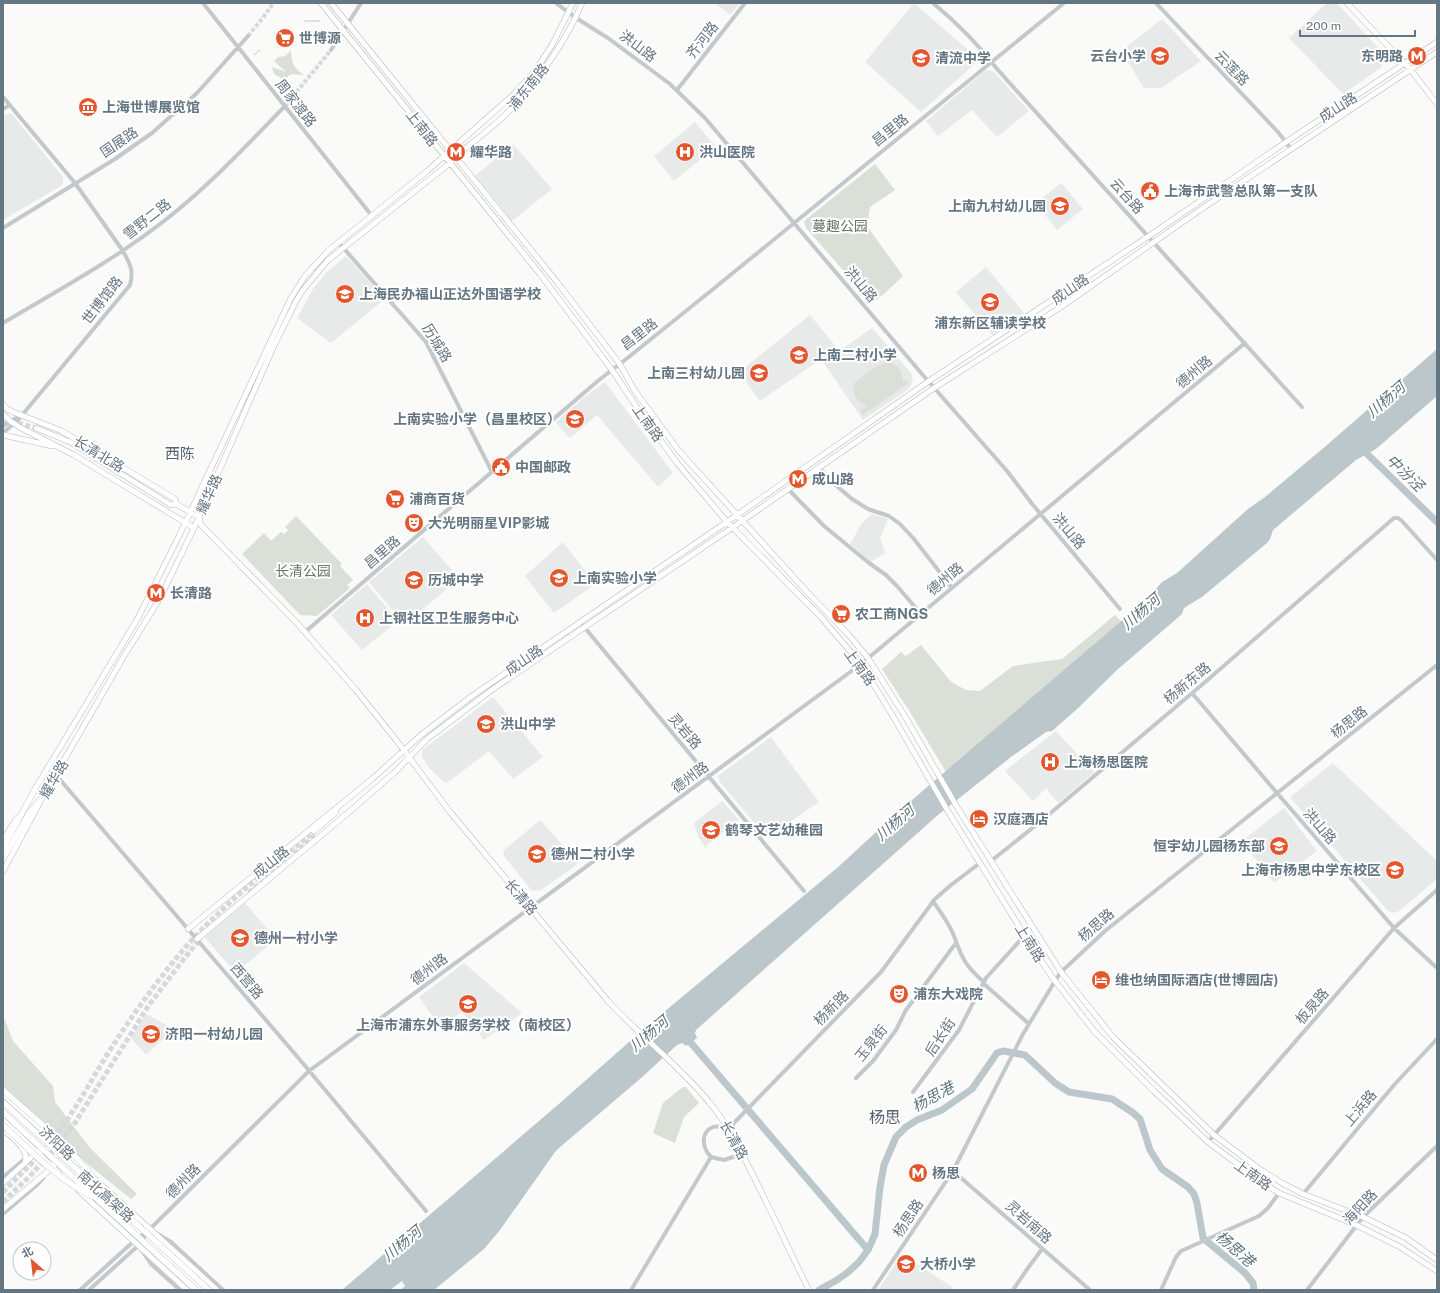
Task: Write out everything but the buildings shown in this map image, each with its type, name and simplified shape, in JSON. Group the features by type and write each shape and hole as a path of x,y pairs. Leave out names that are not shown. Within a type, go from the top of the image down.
{"highway":[{"path":"3,848 34,791"},
{"path":"3,859 30,813 46,793"},
{"path":"3,1090 77,1158 94,1178 105,1196"},
{"name":"南北高架路","path":"3,1102 209,1290"},
{"name":"南北高架路","path":"3,1112 196,1290"},
{"path":"3,1125 57,1175 78,1190 100,1201"}],"main road":[{"name":"上南路","path":"321,3 540,274 612,370 677,463 727,522 820,616 860,664 894,718 949,814 1025,935 1055,981 1094,1031 1208,1142 1245,1171 1279,1193 1356,1225 1400,1247 1437,1271"},
{"name":"上南路","path":"331,3 557,282 619,363 635,391 679,451 809,594 848,634 868,658 906,718 938,778 1061,972 1113,1037 1214,1135 1258,1168 1303,1194 1363,1217 1406,1238 1437,1260"},
{"name":"浦东南路","path":"451,150 514,94 535,70 552,44 573,3"},
{"name":"浦东南路","path":"456,156 509,111 523,95 557,51 576,18 582,3"},
{"path":"1347,3 1405,63 1437,104"},
{"name":"成山路","path":"188,929 392,763 404,750 478,692 727,522 928,382 1437,42"},
{"name":"成山路","path":"197,939 349,812 395,772 439,730 494,689 742,521 934,388 1056,310 1290,149 1437,52"},
{"name":"耀华路","path":"3,840 46,772 138,618 185,523 291,298 305,276 316,263 339,243 451,150"},
{"name":"耀华路","path":"3,870 124,656 159,600 194,528 272,350 296,301 311,280 327,262 450,163 456,156"},
{"name":"长清北路","path":"3,404 8,409 21,415 62,431 175,499 176,504 190,512"},
{"name":"长清北路","path":"3,414 12,423 80,458 185,523"},
{"path":"36,428 70,442 171,505 176,504"},
{"path":"3,434 60,449"},
{"path":"185,523 194,528 201,525 199,517 190,512"},
{"name":"长清路","path":"201,525 305,632 356,690 404,750 450,812 608,1001 630,1024 699,1089 721,1116 742,1154 808,1288"},
{"path":"349,812 316,833 352,796"},
{"name":"济阳路","path":"3,1094 217,1290"},
{"name":"济阳路","path":"3,1120 187,1290"},
{"path":"3,1129 22,1147 27,1157 24,1164"},
{"path":"3,1183 37,1152 59,1145"},
{"path":"3,1209 53,1167 59,1145"}],"street":[{"name":"周家渡路","path":"203,3 372,216"},
{"path":"331,50 361,3"},
{"name":"洪山路","path":"556,3 576,18 608,38 677,90 710,124 928,382 1007,471 1040,514 1120,609"},
{"name":"齐河路","path":"677,90 745,3"},
{"name":"云台路","path":"933,3 985,52 1302,407"},
{"name":"昌里路","path":"305,632 598,380 630,356 1064,3"},
{"name":"云莲路","path":"1156,3 1278,132 1290,149"},
{"name":"国展路","path":"3,228 116,158 163,124 197,93 248,36"},
{"name":"世博馆路","path":"3,97 75,183 123,251 133,275 130,285 21,415"},
{"path":"3,109 10,105"},
{"name":"雪野二路","path":"3,323 123,251 165,221 220,172 285,106"},
{"name":"历城路","path":"339,243 426,342 492,472"},
{"name":"德州路","path":"80,1290 134,1241 150,1229 309,1071 868,658 1245,343"},
{"path":"3,434 21,415"},
{"path":"3,426 12,423"},
{"path":"819,467 831,481 852,499 868,509 889,516 900,524 914,539 952,588"},
{"path":"788,489 824,526 886,575 921,614"},
{"name":"杨新东路","path":"991,861 1040,822 1192,693 1394,518 1398,518 1402,521 1437,560"},
{"name":"灵岩路","path":"580,622 804,891"},
{"name":"杨思路","path":"873,1290 953,1171 1028,1023 1061,972 1104,931 1437,665"},
{"name":"洪山路","path":"1192,693 1394,928 1437,968"},
{"path":"46,772 56,775"},
{"name":"西营路","path":"56,775 197,939 426,1211"},
{"name":"杨新路","path":"728,1129 881,972 933,901 980,863"},
{"name":"板泉路","path":"1208,1142 1394,928 1437,890"},
{"path":"933,901 954,935 956,944 968,967 1028,1023"},
{"name":"后长街","path":"913,1092 959,1030 984,982 1025,935"},
{"name":"玉泉街","path":"856,1078 875,1058 896,1030 906,1010 956,944"},
{"name":"上浜路","path":"1303,1194 1394,1085 1437,1039"},
{"path":"728,1129 718,1127 712,1128 705,1136 703,1141 704,1147 711,1157 718,1160 724,1160 742,1154"},
{"name":"海阳路","path":"1307,1290 1363,1217 1437,1146"},
{"path":"3,1177 27,1157 37,1152"},
{"path":"632,1290 711,1157"},
{"path":"3,1214 38,1184 53,1167"},
{"name":"灵岩南路","path":"953,1171 1090,1290"},
{"path":"1161,1290 1178,1254 1184,1249 1259,1216 1268,1208 1279,1193"},
{"path":"150,1229 171,1242 223,1290"},
{"name":"德州路","path":"89,1290 138,1245 150,1229"},
{"path":"138,1245 151,1264 180,1290"},
{"path":"1013,1290 1042,1249"},
{"path":"1081,1290 1085,1286"}],"shaded area":[{"path":"715,3 740,3 730,15"},
{"name":"清流中学","path":"914,3 973,54 975,64 921,112 865,62"},
{"path":"1327,3 1337,3 1384,56 1382,67 1343,94 1289,38"},
{"name":"云台小学","path":"1162,19 1201,61 1161,88 1144,88 1121,51"},
{"path":"986,70 994,72 1029,111 997,137 972,110 938,136 926,121"},
{"path":"12,114 63,177 63,183 61,186 3,220 3,115"},
{"name":"洪山医院","path":"695,122 716,147 674,181 654,156"},
{"path":"513,144 552,189 512,221 475,176"},
{"name":"上南九村幼儿园","path":"1061,183 1083,209 1057,230 1036,203"},
{"name":"上海民办福山正达外国语学校","path":"346,256 385,299 331,343 297,318 313,289 326,273"},
{"name":"浦东新区辅读学校","path":"986,267 1024,313 992,335 956,292"},
{"name":"上南二村小学","path":"810,315 837,348 760,401 747,383 743,369"},
{"path":"872,328 911,373 913,381 909,389 863,420 823,362"},
{"path":"605,382 673,473 658,487 597,415 570,438 556,422 583,398"},
{"path":"872,514 888,519 880,538 885,553 871,562 850,544 862,523"},
{"name":"历城中学","path":"423,537 459,578 405,625 369,582"},
{"name":"上南实验小学","path":"563,542 595,584 554,613 525,576"},
{"name":"上钢社区卫生服务中心","path":"367,584 398,621 362,650 331,615"},
{"name":"洪山中学","path":"493,697 543,757 513,779 489,751 445,783 430,769 422,757 422,750"},
{"name":"上海杨思医院","path":"1056,731 1094,772 1058,803 1046,788 1033,801 1005,771"},
{"path":"771,737 819,802 770,836 766,837 720,782 718,776"},
{"path":"1333,763 1437,861 1437,879 1399,911 1394,913 1388,911 1290,797"},
{"name":"鹤琴文艺幼稚园","path":"722,801 739,820 705,847 698,837 694,823"},
{"name":"恒宇幼儿园杨东部","path":"1284,808 1317,851 1274,883 1242,841"},
{"name":"德州二村小学","path":"540,820 579,863 541,890 532,891 504,856 503,851"},
{"name":"德州一村小学","path":"245,903 276,939 236,973 204,937"},
{"name":"上海市浦东外事服务学校（南校区）","path":"464,963 522,1013 484,1040 462,1012 440,1027 419,997"},
{"name":"济阳一村幼儿园","path":"146,1014 174,1029 146,1055 131,1038"},
{"name":"大桥小学","path":"902,1254 952,1287 951,1290 878,1290"}],"green space":[{"path":"291,50 294,65 297,70 304,75 291,74 288,76 285,88 281,78 274,74 272,67 286,72 274,61 278,57 285,56"},
{"name":"蔓趣公园","path":"875,164 895,190 870,207 867,226 903,276 872,303 806,228 804,221"},
{"path":"887,362 897,366 902,374 903,382 906,380 909,383 863,415 860,411 867,406 855,397 855,382 877,366"},
{"name":"长清公园","path":"296,516 342,564 340,566 353,580 347,585 350,588 317,616 300,615 242,554 264,533 271,541 281,532 284,534 288,530 285,527"},
{"path":"1115,615 1121,621 946,772 882,669 901,652 906,656 921,645 951,682 966,690 980,691 1013,666 1062,659"},
{"path":"3,1015 13,1041 53,1086 55,1102 91,1149 137,1194 131,1199 85,1162 3,1086"},
{"path":"683,1087 686,1087 699,1103 684,1117 675,1143 653,1133 663,1103"}],"water":[{"name":"川杨河","path":"1437,349 1437,396 1376,449 1356,460 1273,530 1267,543 1202,597 1184,608 1182,614 1117,670 1052,731 1046,732 1011,757 938,815 696,1030 695,1033 697,1038 686,1046 682,1043 677,1045 559,1148 500,1230 484,1249 434,1290 400,1290 405,1286 402,1281 390,1290 342,1290 560,1103 646,1027 837,868 898,812 1149,597 1162,582 1177,573 1248,509 1265,497 1327,445"}],"waterway":[{"path":"305,21 320,21"},
{"path":"254,55 260,50"},
{"name":"中汾泾","path":"1361,448 1437,522"},
{"name":"杨思港","path":"685,1036 868,1250"},
{"name":"杨思港","path":"819,1290 847,1273 859,1262 868,1250 875,1234 884,1165 896,1137 906,1127 917,1120 942,1110 972,1089 997,1053 1003,1051 1025,1055 1055,1083 1069,1092 1112,1099 1140,1119 1150,1150 1162,1169 1188,1187 1194,1194 1203,1238 1245,1273 1253,1283 1254,1290"}],"tunnel":[{"path":"248,36 273,3"},
{"path":"285,106 331,50"},
{"path":"3,423 17,423 36,428"},
{"path":"53,1139 77,1105 127,1024 178,956 226,906 314,831"},
{"path":"249,893 317,834"},
{"path":"3,1202 30,1176 73,1126 149,1005 201,938"},
{"path":"3,1192 40,1155"}],"place":[{"name":"世博源","path":"285,38"},
{"name":"云台小学","path":"1160,56"},
{"name":"东明路","path":"1417,56"},
{"name":"清流中学","path":"921,58"},
{"name":"上海世博展览馆","path":"88,107"},
{"name":"耀华路","path":"456,152"},
{"name":"洪山医院","path":"685,152"},
{"name":"上海市武警总队第一支队","path":"1150,191"},
{"name":"上南九村幼儿园","path":"1060,206"},
{"name":"上海民办福山正达外国语学校","path":"345,294"},
{"name":"浦东新区辅读学校","path":"990,302"},
{"name":"上南二村小学","path":"799,355"},
{"name":"上南三村幼儿园","path":"759,373"},
{"name":"上南实验小学（昌里校区）","path":"575,419"},
{"name":"中国邮政","path":"501,467"},
{"name":"成山路","path":"798,479"},
{"name":"浦商百货","path":"395,499"},
{"name":"大光明丽星VIP影城","path":"414,523"},
{"name":"上南实验小学","path":"559,578"},
{"name":"历城中学","path":"414,580"},
{"name":"长清路","path":"156,593"},
{"name":"农工商NGS","path":"841,614"},
{"name":"上钢社区卫生服务中心","path":"365,618"},
{"name":"洪山中学","path":"486,724"},
{"name":"上海杨思医院","path":"1050,762"},
{"name":"汉庭酒店","path":"979,819"},
{"name":"鹤琴文艺幼稚园","path":"711,830"},
{"name":"恒宇幼儿园杨东部","path":"1279,846"},
{"name":"德州二村小学","path":"537,854"},
{"name":"上海市杨思中学东校区","path":"1395,870"},
{"name":"德州一村小学","path":"240,938"},
{"name":"维也纳国际酒店(世博园店)","path":"1101,980"},
{"name":"浦东大戏院","path":"899,994"},
{"name":"上海市浦东外事服务学校（南校区）","path":"468,1004"},
{"name":"济阳一村幼儿园","path":"151,1034"},
{"name":"杨思","path":"918,1173"},
{"name":"大桥小学","path":"906,1264"}],"district":[{"name":"西陈","path":"180,454"},
{"name":"杨思","path":"885,1117"}]}
